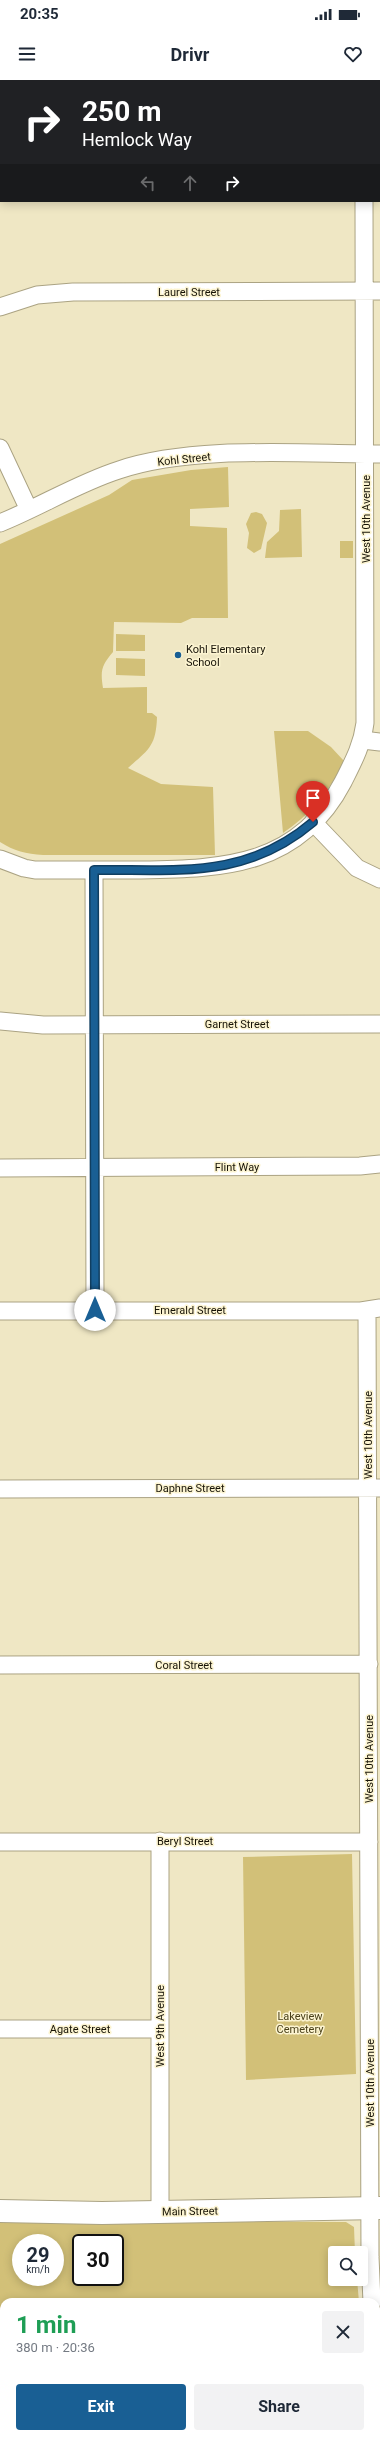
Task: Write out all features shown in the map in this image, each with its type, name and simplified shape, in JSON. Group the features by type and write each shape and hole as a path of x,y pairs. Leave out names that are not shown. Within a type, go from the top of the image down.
{"main road":[{"name":"Main Street","path":"0,2211 160,2211 375,2208"}],"street":[{"name":"West 10th Avenue","path":"0,859 16,866 35,870 184,869 232,865 262,856 280,847 313,822 336,794 363,740 373,600 372,291 364,202"},
{"name":"Laurel Street","path":"0,307 37,295 73,292 372,291"},
{"path":"0,448 29,510"},
{"name":"Kohl Street","path":"0,524 119,470 142,464 203,455 373,454"},
{"path":"363,740 380,742"},
{"path":"313,822 357,868 380,879"},
{"path":"94,870 95,1310"},
{"name":"Garnet Street","path":"0,1021 43,1025 380,1024"},
{"name":"Flint Way","path":"0,1168 352,1166 380,1164"},
{"name":"West 10th Avenue","path":"372,2298 375,2208 369,1842 369,1664 374,1488 373,1309"},
{"name":"Emerald Street","path":"0,1310 373,1309"},
{"name":"Daphne Street","path":"0,1489 374,1488"},
{"name":"Coral Street","path":"0,1665 369,1664"},
{"name":"West 9th Avenue","path":"160,1841 160,2211"},
{"name":"Beryl Street","path":"0,1842 369,1842"},
{"name":"Agate Street","path":"0,2029 160,2029"}],"green space":[{"path":"228,467 229,507 190,509 190,526 227,528 228,618 192,618 181,623 114,622 113,652 104,664 102,672 103,688 147,687 147,713 152,713 157,717 153,742 146,752 128,768 161,784 213,787 215,855 43,855 20,852 10,848 0,842 0,544 109,495 132,480 191,470"},
{"path":"301,509 302,557 265,558 267,542 279,531 280,510"},
{"path":"256,512 262,514 267,523 261,549 254,553 247,548 249,533 246,524 251,513"},
{"path":"340,541 353,541 353,558 340,558"},
{"path":"116,634 145,635 145,651 116,651"},
{"path":"116,658 145,659 145,676 116,675"},
{"path":"274,731 308,731 331,747 344,761 326,792 318,802 293,826 283,833"},
{"name":"Lakeview Cemetery","path":"352,1854 356,2074 246,2080 243,1857"},
{"path":"0,2221 346,2222 354,2227 355,2246 328,2246 328,2286 358,2286 359,2298 0,2298"}],"place":[{"name":"Kohl Elementary School","path":"178,655"}],"route":[{"path":"95,1310 94,870 189,869 232,865 262,856 280,847 292,840 313,822"}]}
